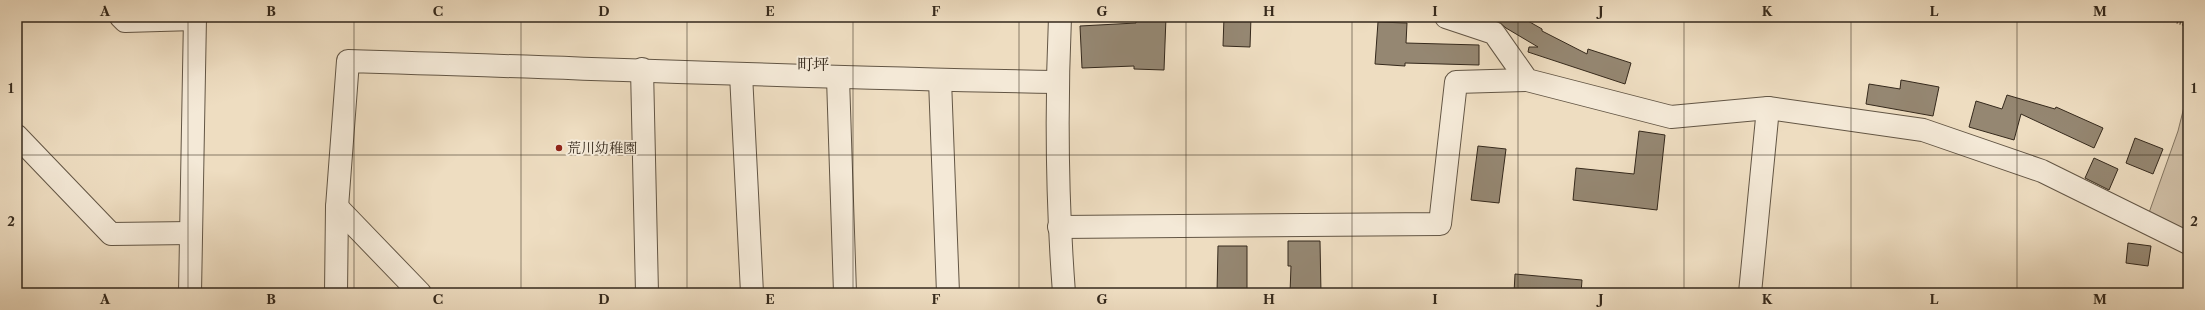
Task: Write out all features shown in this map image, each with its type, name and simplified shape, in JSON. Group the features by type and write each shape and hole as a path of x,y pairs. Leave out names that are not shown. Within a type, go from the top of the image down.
{"street":[{"path":"121,17 125,21 195,18 190,293"},
{"path":"1060,17 1057,82 1059,227 1064,293"},
{"path":"1446,17 1494,33 1527,80"},
{"path":"336,293 338,207 348,62 642,69 838,78 1057,82"},
{"path":"642,69 647,293"},
{"path":"741,74 752,293"},
{"path":"838,78 845,293"},
{"path":"940,80 948,293"},
{"path":"1059,227 1440,224 1456,82 1527,80 1671,117 1768,108 1923,130 2042,171 2188,243"},
{"path":"1750,293 1768,108"},
{"path":"17,136 111,234 191,233"},
{"path":"338,207 420,293"}],"path":[{"path":"2175,17 2176,22 2188,26"}],"shaded area":[{"path":"2188,91 2188,247 2145,224 2178,131"}],"building":[{"path":"1136,17 1166,17 1164,70 1134,69 1134,66 1082,68 1080,26 1136,23"},
{"path":"1224,17 1251,17 1250,47 1223,46"},
{"path":"1487,17 1521,17 1542,29 1542,31 1587,54 1588,49 1631,63 1625,84 1528,52 1529,47 1538,47 1506,28 1498,21"},
{"path":"1378,22 1407,23 1406,43 1479,45 1479,65 1405,63 1405,66 1375,64"},
{"path":"1901,80 1939,87 1933,116 1866,104 1869,84 1900,89"},
{"path":"2007,95 2055,109 2056,107 2103,128 2094,148 2021,114 2014,140 1969,127 1976,101 2002,109"},
{"path":"1639,131 1665,135 1657,210 1573,200 1576,168 1634,174"},
{"path":"2135,138 2163,149 2153,174 2126,163"},
{"path":"1478,146 1506,149 1499,203 1471,200"},
{"path":"2094,158 2118,169 2109,190 2085,178"},
{"path":"1288,241 1320,241 1321,293 1290,293 1291,266 1288,266"},
{"path":"2128,243 2151,246 2148,266 2126,263"},
{"path":"1218,246 1247,246 1247,293 1217,293"},
{"path":"1515,274 1582,280 1581,293 1514,293"}],"place":[{"name":"荒川幼稚園","path":"559,148"}],"district":[{"name":"町坪","path":"813,64"}]}
